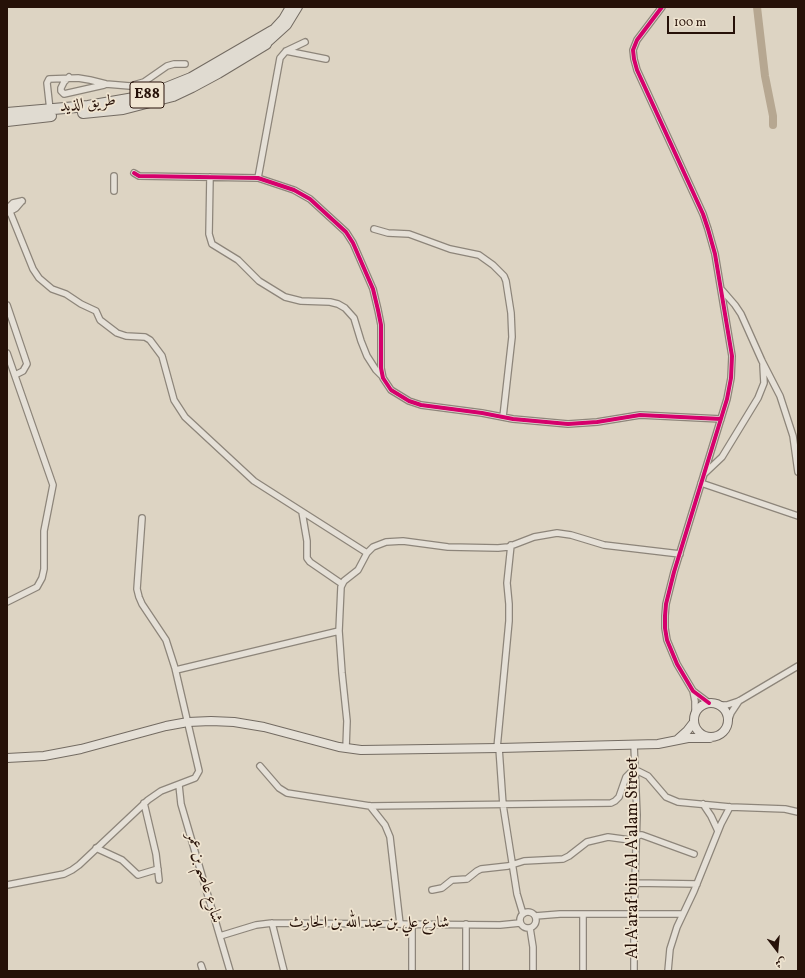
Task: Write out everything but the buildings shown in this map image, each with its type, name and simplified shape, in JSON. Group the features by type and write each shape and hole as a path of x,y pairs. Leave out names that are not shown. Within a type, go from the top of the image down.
{"highway":[{"name":"طريق الذيد","path":"7,113 50,110 115,102 158,92 191,78 272,31"},
{"name":"طريق الذيد","path":"7,121 123,110 153,102 192,88 266,44"}],"main road":[{"path":"272,31 283,19 290,7"},
{"path":"266,44 287,25 298,7"}],"street":[{"path":"662,7 637,40 633,50 634,59 636,67 706,222 715,254 732,356 731,378 727,398 666,604 665,628 667,640 677,664 688,685 709,704"},
{"path":"258,178 279,60 281,55 286,51 305,42"},
{"path":"286,51 326,59"},
{"path":"50,110 48,81 51,79 69,77 126,87 144,82 167,66 184,64"},
{"path":"69,77 61,88 61,91 64,94 106,84"},
{"path":"134,173 139,176 258,178 291,188 305,195 344,230 350,238 373,289 381,325 382,376"},
{"path":"114,176 114,191"},
{"path":"210,177 209,234 212,244 238,260 259,281 285,297 301,301 330,302 346,308 354,318 367,356 386,384 393,392 404,399 426,406 534,421 573,424 640,415 721,419"},
{"path":"8,211 37,276 52,289 66,294 81,304 96,311 100,320 113,331 122,335 145,337 150,340 162,356 174,400 185,416 254,481 366,553"},
{"path":"374,229 388,233 409,234 450,249 479,255 493,265 504,276 511,313 512,336 503,417"},
{"path":"721,290 742,314 762,361 774,384 789,422 794,443 798,472"},
{"path":"7,305 26,361 25,369 15,375"},
{"path":"7,353 52,478 53,489 45,528 44,569 42,578 37,587 7,602"},
{"path":"704,474 722,457 758,398 764,377 762,361"},
{"path":"701,483 798,516"},
{"path":"302,512 307,541 307,558 310,562 342,584"},
{"path":"7,885 68,872 79,865 144,803 156,794 195,778 199,771 176,670 166,640 139,597 138,589 142,518"},
{"path":"346,748 347,721 339,631 342,584 358,570 366,553 378,544 395,541 416,542 459,548 498,548 511,546 534,537 557,533 571,535 604,545 680,554"},
{"path":"511,546 507,583 509,621 498,748 504,805 518,899 523,914"},
{"path":"176,670 339,631"},
{"path":"676,741 687,731 700,708 709,704 727,705 739,701 798,666"},
{"path":"693,691 695,701 695,728 699,733 710,738"},
{"path":"7,758 44,756 81,749 166,726 188,722 211,721 234,722 264,727 346,748 361,750 658,744 694,737 710,738 720,735 727,727 731,713 739,701"},
{"path":"719,705 725,711 728,722"},
{"name":"Al A'araf bin Al A'alam Street","path":"634,745 637,815 634,883 634,971"},
{"path":"260,766 279,788 287,793 370,806 504,805 613,802 619,797 626,777 631,772 635,771 642,772 648,776 660,791 670,799 678,802 730,807 785,809 798,812"},
{"name":"شارع عاصم بن عمر","path":"179,785 181,804 230,971"},
{"path":"144,803 159,880"},
{"path":"703,804 718,831"},
{"path":"370,806 384,825 390,837 400,924"},
{"path":"668,971 671,945 718,831 730,807"},
{"path":"432,890 442,888 452,880 467,879 479,870 513,865 524,861 563,859 569,856 584,843 608,837 626,840 642,835 694,854"},
{"path":"96,848 122,860 138,874 158,870"},
{"path":"634,883 697,884"},
{"path":"535,916 536,923 530,928 525,928 520,923 520,918 523,914 528,912 535,916 583,914 683,914"},
{"path":"583,914 583,971"},
{"path":"272,923 284,971"},
{"name":"شارع علي بن عبد الله بن الحارث","path":"220,936 256,925 272,923 500,925 520,923"},
{"path":"412,924 412,971"},
{"path":"466,924 466,971"},
{"path":"530,928 533,947 533,971"}],"waterway":[{"path":"757,7 765,76 773,116 773,125"}],"cycle path":[{"path":"662,7 637,40 633,50 634,59 637,70 703,214 708,229 715,254 732,356 731,378 727,399 674,572 666,604 665,616 667,640 677,664 693,691 709,703"},
{"path":"134,173 139,176 258,178 294,190 310,199 346,232 353,243 373,289 378,310 381,325 381,368 383,378 391,390 409,401 421,405 482,413 513,419 568,424 597,422 640,415 721,419"}]}
